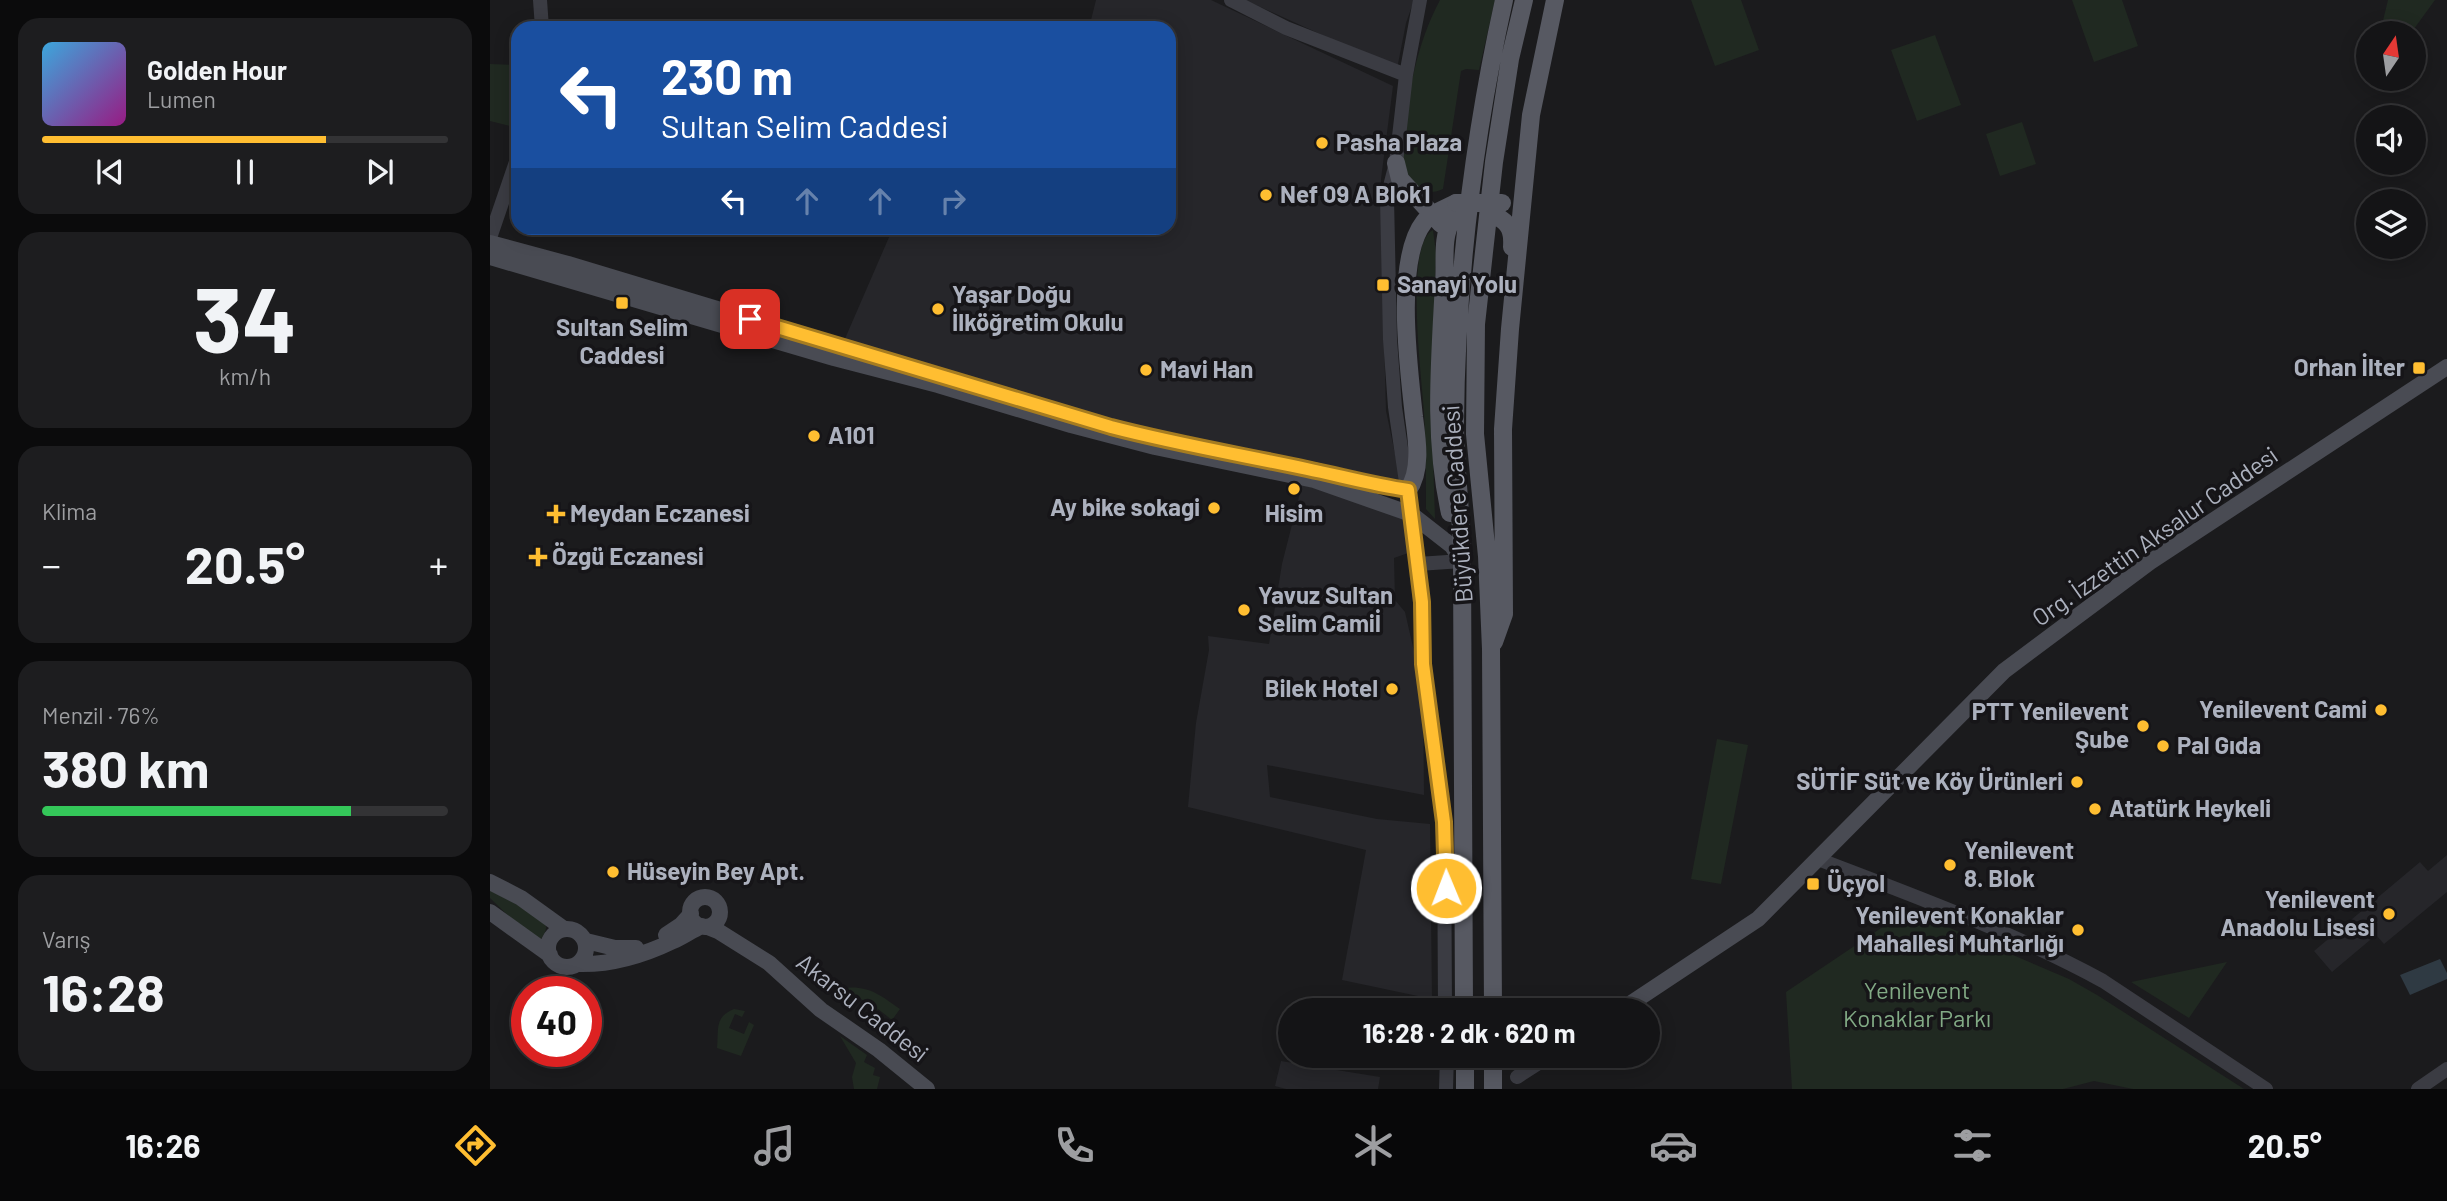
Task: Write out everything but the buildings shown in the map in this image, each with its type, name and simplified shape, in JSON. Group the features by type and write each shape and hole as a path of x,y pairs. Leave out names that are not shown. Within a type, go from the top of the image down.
{"main road":[{"name":"Büyükdere Caddesi","path":"1464,998 1462,539 1455,458 1460,287 1472,178 1488,77 1504,0"},
{"name":"Büyükdere Caddesi","path":"1493,998 1491,649 1487,556 1475,434 1476,324 1494,162 1510,60 1524,0"},
{"path":"1491,649 1504,614 1503,429 1525,162 1552,3"},
{"path":"1418,200 1460,209 1499,210 1513,194 1522,177 1525,162"},
{"path":"1396,163 1400,179 1440,221 1446,237"},
{"path":"1460,209 1452,220 1446,237 1439,396 1447,499 1455,527 1462,539"},
{"path":"490,257 683,307 1156,443 1226,457 1310,469 1365,484 1408,490 1414,482 1416,470 1416,433 1406,306 1407,265 1417,233 1425,220 1460,209"},
{"path":"1499,210 1511,229 1514,285"},
{"path":"490,241 568,264 683,307"},
{"name":"Org. İzzettin Aksalur Caddesi","path":"1639,998 1758,919 2004,671 2150,562 2447,368"},
{"path":"1226,457 1314,480 1411,514 1452,546 1462,561"},
{"path":"490,882 521,898 564,929 575,930 586,941 615,948 634,949 663,937 681,925 691,914 695,901 707,897 717,902 720,912 717,921 642,953 597,964 561,966 490,912"},
{"name":"Akarsu Caddesi","path":"720,912 737,931 766,955 769,963"},
{"path":"691,914 693,920 705,926"},
{"name":"Akarsu Caddesi","path":"705,926 769,963 821,1010 879,1050 927,1089"},
{"path":"550,955 551,939 564,929"},
{"path":"578,964 586,954 586,941"},
{"path":"1465,1068 1465,1089"},
{"path":"1493,1068 1493,1089"}],"street":[{"path":"540,0 542,21"},
{"path":"1231,0 1286,28 1406,75"},
{"path":"1422,2 1406,75 1396,163 1387,198 1390,339 1395,407 1418,564 1423,664 1444,822 1445,998"},
{"path":"490,241 511,177"},
{"path":"1418,564 1462,561"},
{"path":"1818,859 1964,917 2074,966 2103,981 2266,1089"},
{"path":"1446,1089 1447,1068"},
{"path":"1517,1077 1531,1068"},
{"path":"2418,1089 2423,1083 2447,1069"}],"shaded area":[{"path":"1096,0 1211,0 1393,86 1381,179 1383,303 1386,411 1401,482 1308,460 1162,434 844,341 890,235 1176,235 1176,21 1091,21"},
{"path":"1245,0 1414,0 1406,23 1397,69"},
{"path":"1302,485 1334,492 1405,516 1411,552 1394,558 1395,600 1405,612 1423,691 1424,795 1267,765 1270,797 1377,819 1430,824 1432,998 1342,980 1366,850 1188,807 1196,723 1209,650 1208,636 1269,644 1282,564"},
{"name":"Yenilevent Anadolu Lisesi","path":"2447,855 2447,892 2384,944 2376,935 2332,972 2314,951 2420,862 2428,871"},
{"path":"2440,959 2447,979 2410,995 2400,975"},
{"path":"1279,1068 1324,1068 1380,1077 1378,1089 1286,1089 1275,1086"}],"green space":[{"path":"1440,0 1495,0 1479,70 1461,71 1443,189 1429,192 1414,183 1404,169 1403,157 1414,70 1425,34"},
{"path":"1691,0 1741,0 1759,50 1715,66"},
{"path":"2072,0 2122,0 2138,46 2094,62"},
{"path":"2388,0 2435,0 2420,21 2383,21"},
{"path":"1935,35 1961,105 1917,121 1891,50"},
{"path":"490,64 511,65 511,126 490,121"},
{"path":"2022,122 2036,164 2000,176 1986,134"},
{"path":"1433,230 1436,253 1431,392 1435,519 1426,509 1425,424 1417,314 1419,260 1424,241"},
{"path":"1717,739 1748,745 1721,884 1691,879"},
{"path":"490,890 543,919 546,928 540,941 523,930 490,898"},
{"name":"Yenilevent Konaklar Parkı","path":"1908,910 2069,979 2244,1089 2133,1089 2094,1081 2063,1089 1792,1089 1786,992"},
{"path":"2227,962 2189,1018 2131,982"},
{"path":"842,983 843,988 860,988 874,992 900,1009 892,1020 878,1009 876,1012 860,998 848,1011 837,984"},
{"path":"734,1009 745,1011 742,1017 735,1014 729,1028 744,1034 749,1022 754,1025 741,1056 717,1048 720,1020"},
{"path":"840,1036 867,1055 864,1062 875,1068 873,1075 880,1077 877,1089 854,1089 852,1077 856,1063"}],"place":[{"name":"Pasha Plaza","path":"1322,143"},
{"name":"Nef 09 A Blok1","path":"1266,195"},
{"name":"Sanayi Yolu","path":"1383,285"},
{"name":"Sultan Selim Caddesi","path":"622,303"},
{"name":"Yaşar Doğu İlköğretim Okulu","path":"938,309"},
{"name":"Orhan İlter","path":"2419,368"},
{"name":"Mavi Han","path":"1146,370"},
{"name":"A101","path":"814,436"},
{"name":"Hisim","path":"1294,489"},
{"name":"Ay bike sokagi","path":"1214,508"},
{"name":"Meydan Eczanesi","path":"556,514"},
{"name":"Özgü Eczanesi","path":"538,557"},
{"name":"Yavuz Sultan Selim Camiİ","path":"1244,610"},
{"name":"Bilek Hotel","path":"1392,689"},
{"name":"Yenilevent Cami","path":"2381,710"},
{"name":"PTT Yenilevent Şube","path":"2143,726"},
{"name":"Pal Gıda","path":"2163,746"},
{"name":"SÜTİF Süt ve Köy Ürünleri","path":"2077,782"},
{"name":"Atatürk Heykeli","path":"2095,809"},
{"name":"Yenilevent 8. Blok","path":"1950,865"},
{"name":"Hüseyin Bey Apt.","path":"613,872"},
{"name":"Üçyol","path":"1813,884"},
{"name":"Yenilevent Anadolu Lisesi","path":"2389,914"},
{"name":"Yenilevent Konaklar Mahallesi Muhtarlığı","path":"2078,930"}],"route":[{"path":"750,319 1157,439 1310,469 1365,484 1408,490 1422,602 1423,664 1444,822 1446,888"}]}
